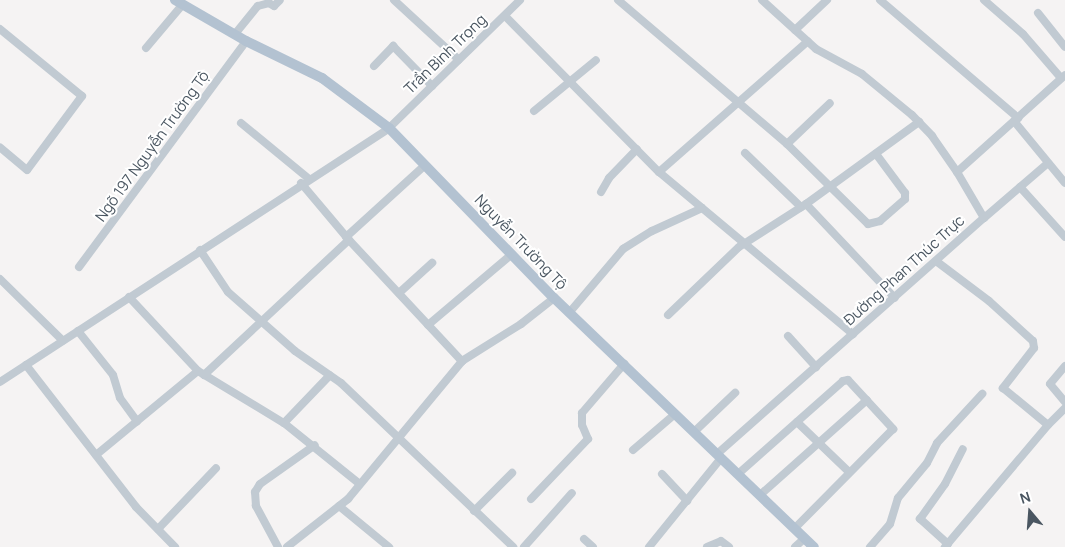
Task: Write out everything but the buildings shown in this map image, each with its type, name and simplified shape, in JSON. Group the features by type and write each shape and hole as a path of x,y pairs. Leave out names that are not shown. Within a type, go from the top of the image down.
{"main road":[{"name":"Nguyễn Trường Tộ","path":"179,2 246,41 322,78 389,128 554,298 814,547"}],"street":[{"path":"235,34 258,6 269,4 274,6 280,0"},
{"path":"394,0 459,60"},
{"name":"Trần Bình Trọng","path":"1,380 308,178 389,128 520,0"},
{"path":"618,0 660,39 740,102 787,144 868,224 880,221 905,199 905,193 876,154"},
{"name":"Đường Phan Thúc Trực","path":"649,547 687,501 719,456 984,218 957,172 919,122 862,74 808,41 762,0"},
{"path":"814,0 824,3"},
{"path":"880,0 1016,119 1065,184"},
{"path":"957,172 1063,77 1023,34 984,0"},
{"path":"146,48 179,2"},
{"path":"795,30 824,3"},
{"path":"1038,13 1065,47"},
{"path":"505,16 660,172 853,334"},
{"path":"0,29 82,96 27,170 0,147"},
{"name":"Ngõ 197 Nguyễn Trường Tộ","path":"79,267 246,41"},
{"path":"660,172 808,41"},
{"path":"374,66 393,46 432,86"},
{"path":"534,111 596,60"},
{"path":"787,144 830,103"},
{"path":"668,315 744,243 803,206 919,122"},
{"path":"241,123 308,178"},
{"path":"601,192 637,149"},
{"path":"745,153 803,206 895,298"},
{"path":"984,218 1048,163"},
{"path":"96,455 137,421 201,373 262,322 425,165"},
{"path":"301,183 398,294 462,361"},
{"path":"1020,187 1065,237"},
{"path":"570,313 623,250 652,231 702,208"},
{"path":"200,250 228,292 262,322 330,375 512,547"},
{"path":"428,325 512,254"},
{"path":"936,261 989,301 1033,341 1034,348 1003,388 1048,425"},
{"path":"398,294 432,263"},
{"path":"1,281 63,341"},
{"path":"129,297 201,373 284,423 360,484"},
{"path":"287,547 339,506 360,484 396,438 462,361 521,324 554,298"},
{"path":"78,331 113,375 120,398 137,421"},
{"path":"788,336 816,367"},
{"path":"532,499 588,439 582,425 582,413 624,364"},
{"path":"26,365 96,455 175,547"},
{"path":"1065,366 1050,384 1065,402"},
{"path":"284,423 330,375"},
{"path":"738,474 845,380 867,400 893,429 794,528"},
{"path":"694,432 735,393"},
{"path":"870,547 890,524 898,498 927,463 937,443 982,394"},
{"path":"760,495 867,400"},
{"path":"963,449 945,484 920,519 946,545 1048,425 1065,408"},
{"path":"633,450 675,414"},
{"path":"797,422 849,472"},
{"path":"278,547 256,506 256,492 260,484 315,446"},
{"path":"158,529 216,468"},
{"path":"474,511 512,473"},
{"path":"662,474 687,501"},
{"path":"524,547 572,494"},
{"path":"339,506 389,547"},
{"path":"795,547 805,538"},
{"path":"584,539 593,547"},
{"path":"707,547 721,541 729,547"}]}
